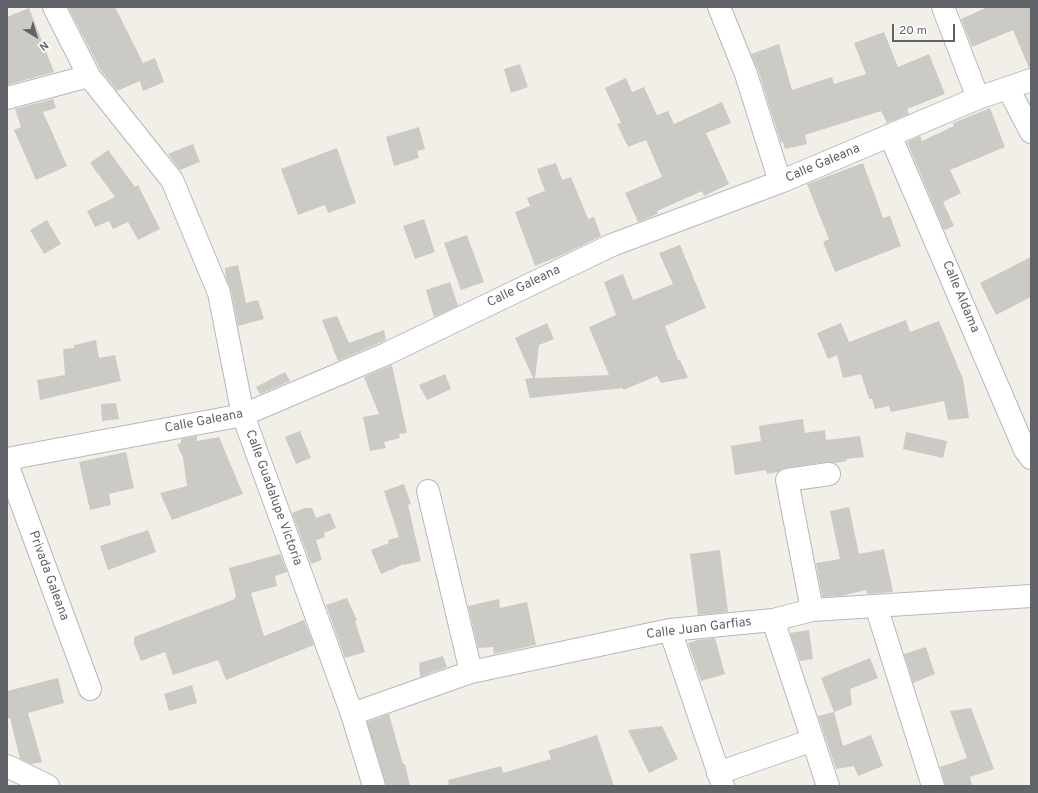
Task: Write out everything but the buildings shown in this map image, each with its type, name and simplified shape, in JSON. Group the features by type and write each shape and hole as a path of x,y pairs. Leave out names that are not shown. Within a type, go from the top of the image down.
{"street":[{"name":"Calle Guadalupe Victoria","path":"54,7 89,76 172,180 219,293 243,415 352,714 374,786"},
{"path":"719,7 746,74 780,182"},
{"path":"943,7 978,98"},
{"path":"7,98 89,76"},
{"name":"Calle Galeana","path":"7,459 243,415 386,354 612,245 780,182 978,98 1031,80"},
{"path":"1008,88 1031,132"},
{"name":"Calle Aldama","path":"890,135 1025,450 1031,458"},
{"name":"Privada Galeana","path":"7,464 90,688"},
{"path":"812,610 787,480 829,474"},
{"path":"428,491 471,672"},
{"name":"Calle Juan Garfias","path":"352,714 471,672 670,630 773,620 812,610 1031,596"},
{"path":"876,606 933,786"},
{"path":"773,620 828,786"},
{"path":"670,630 720,780 813,740"},
{"path":"7,766 48,786"}]}
